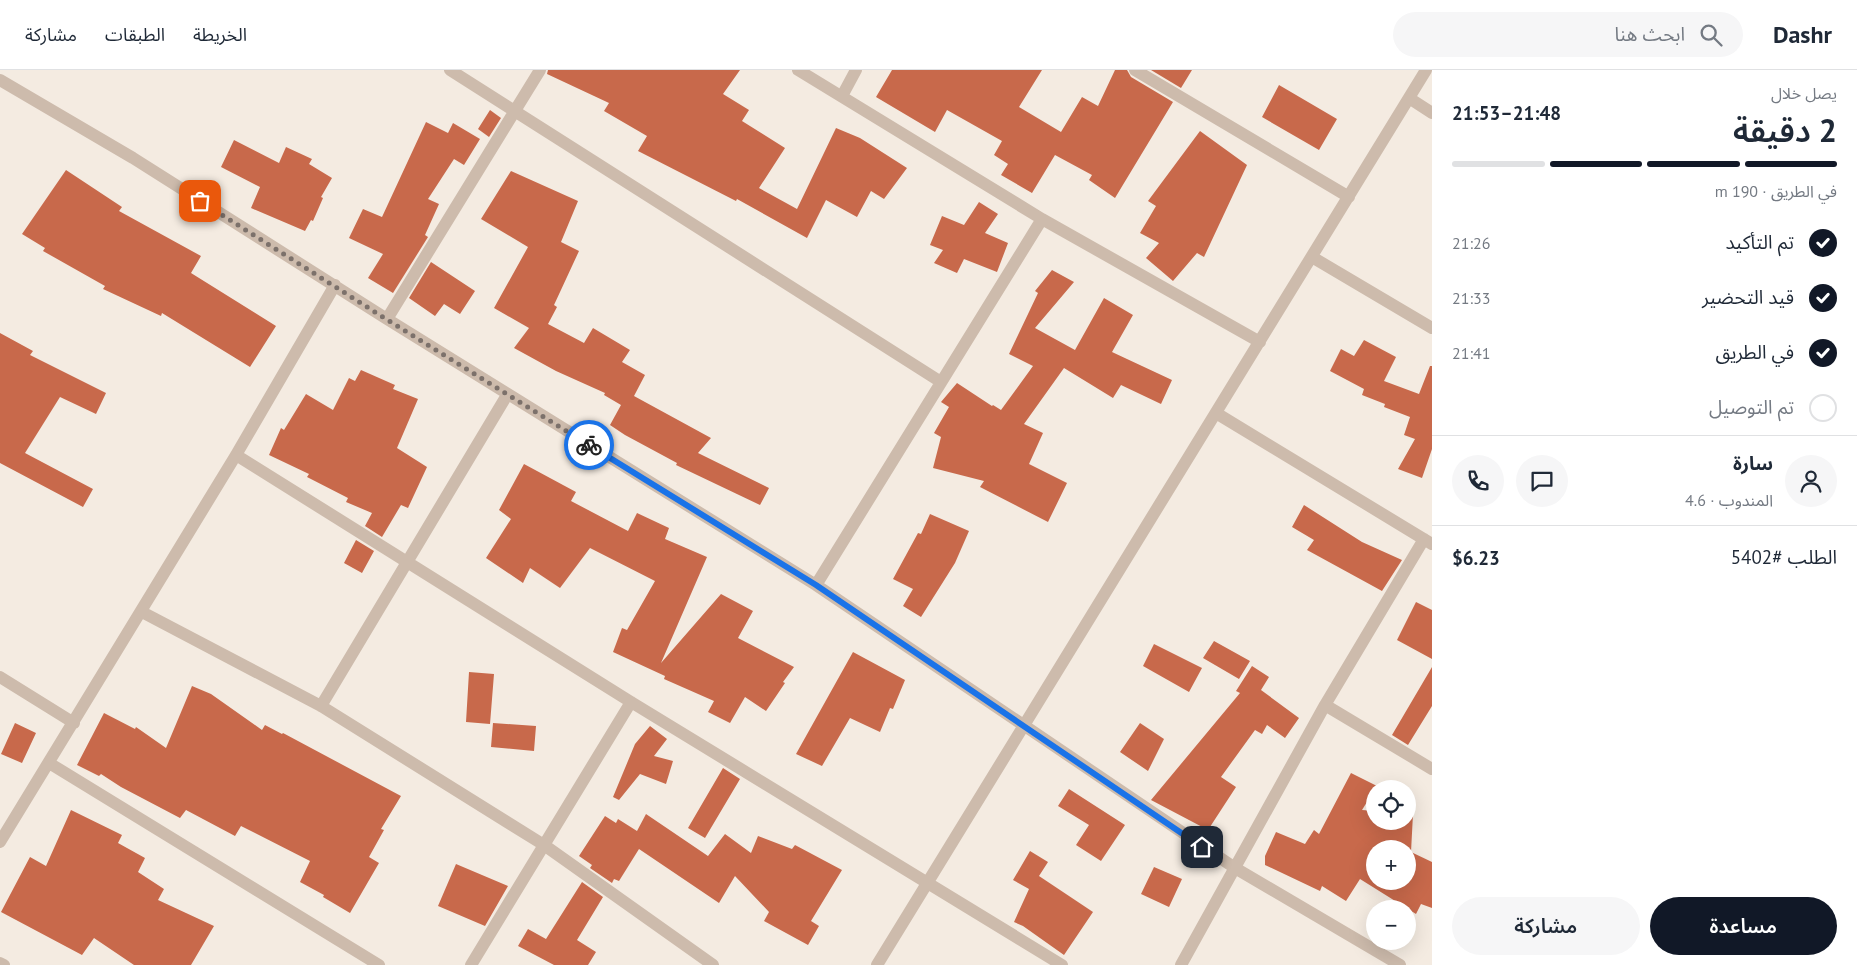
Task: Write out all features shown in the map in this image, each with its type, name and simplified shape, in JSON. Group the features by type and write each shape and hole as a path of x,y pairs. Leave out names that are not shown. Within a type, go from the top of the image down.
{"street":[{"path":"450,70 941,382"},
{"path":"386,319 540,70"},
{"path":"798,70 1042,219 1260,342"},
{"path":"842,96 856,70"},
{"path":"1135,70 1348,197"},
{"path":"877,965 1426,70"},
{"path":"0,80 133,158 386,319 816,585 1235,868 1400,965"},
{"path":"1409,98 1432,113"},
{"path":"816,585 1042,219"},
{"path":"1312,257 1432,328"},
{"path":"0,842 142,612 335,285"},
{"path":"321,706 507,394"},
{"path":"1181,965 1325,705 1428,542 1216,413"},
{"path":"236,455 631,702 1062,965"},
{"path":"142,612 321,706 544,845 713,965"},
{"path":"0,677 74,723"},
{"path":"471,965 631,702"},
{"path":"1325,705 1432,769"},
{"path":"49,763 379,965"},
{"path":"0,962 4,965"}],"building":[{"path":"548,70 740,70 723,94 749,110 742,121 785,148 759,188 797,209 836,128 860,138 907,168 884,199 871,191 857,217 826,200 807,238 737,199 736,201 638,151 647,136 604,111 609,103 547,74"},
{"path":"892,70 1042,70 1019,107 1061,132 1082,97 1098,106 1115,70 1127,70 1131,77 1173,102 1115,198 1089,180 1092,175 1055,155 1032,193 1001,175 1008,164 994,155 1002,141 947,110 935,132 876,97"},
{"path":"1151,70 1192,70 1181,88"},
{"path":"1279,85 1337,119 1319,150 1262,117"},
{"path":"490,110 501,118 489,137 478,129"},
{"path":"426,122 448,133 453,123 480,139 464,165 454,159 428,199 439,204 425,235 428,237 393,293 368,278 383,254 349,238 363,209 382,217"},
{"path":"1200,131 1247,165 1204,257 1197,253 1173,281 1146,258 1159,243 1140,233 1156,206 1148,201"},
{"path":"234,140 279,163 286,147 312,159 309,164 332,178 321,197 323,198 313,221 311,220 305,231 251,208 260,187 221,167"},
{"path":"66,170 122,207 119,211 201,256 191,273 276,326 250,367 162,313 161,316 103,289 105,286 43,251 45,248 22,234"},
{"path":"511,171 578,201 561,242 579,251 554,305 557,307 548,324 584,343 593,328 630,350 622,362 645,375 634,396 711,438 698,453 769,488 760,505 676,465 677,463 625,435 610,425 621,405 604,395 605,393 556,371 514,348 529,328 494,308 528,247 481,219"},
{"path":"979,202 998,214 985,233 1008,243 997,272 964,259 957,273 934,263 943,250 930,245 942,216 964,225"},
{"path":"431,262 475,291 460,314 444,304 435,316 409,298"},
{"path":"1052,270 1074,282 1035,328 1075,350 1104,298 1133,315 1112,352 1172,380 1161,404 1121,385 1113,398 1064,368 1024,424 1043,433 1029,464 1067,483 1048,522 980,487 984,481 933,468 941,437 934,433 949,407 941,402 957,383 1001,410 1033,366 1009,354 1038,293 1035,291"},
{"path":"0,333 33,351 30,355 106,393 96,414 60,397 25,453 93,489 83,507 0,463"},
{"path":"1364,340 1396,357 1384,381 1419,394 1430,366 1432,366 1432,449 1422,478 1398,469 1415,439 1404,435 1410,417 1384,407 1385,404 1362,395 1364,389 1330,371 1341,349 1354,356"},
{"path":"361,370 395,385 393,389 418,399 397,448 427,467 408,508 401,505 382,537 365,526 372,513 346,502 348,498 307,477 309,474 269,455 281,428 284,430 306,394 333,410 349,378 355,381"},
{"path":"524,464 576,492 571,501 628,531 637,513 669,528 665,539 707,557 661,663 721,594 753,611 738,638 794,667 766,711 745,697 730,723 708,712 714,701 664,679 665,676 613,652 622,628 627,630 655,581 590,548 560,588 530,568 523,583 486,558 511,519 499,510"},
{"path":"1304,505 1362,542 1402,560 1382,591 1307,550 1314,540 1292,527"},
{"path":"930,514 969,531 955,563 921,617 903,606 913,589 893,579 918,533 921,534"},
{"path":"356,540 374,551 362,573 344,563"},
{"path":"1416,602 1432,610 1432,659 1397,640"},
{"path":"1214,641 1250,661 1239,679 1203,658"},
{"path":"1154,644 1202,668 1189,692 1143,666"},
{"path":"853,652 905,680 893,709 890,708 880,732 850,718 822,766 796,754"},
{"path":"1252,666 1269,677 1261,690 1299,718 1285,738 1267,725 1262,734 1255,730 1221,777 1236,787 1208,830 1151,800 1240,693 1236,691"},
{"path":"1432,667 1432,706 1408,745 1392,735"},
{"path":"469,672 494,674 490,724 466,722"},
{"path":"192,686 211,694 262,730 265,725 283,733 401,796 381,829 384,830 369,857 379,863 350,913 323,897 324,895 300,882 310,861 241,826 235,836 186,810 180,818 121,787 101,774 99,776 77,765 104,713 135,729 136,727 166,748"},
{"path":"15,723 36,733 22,763 1,754"},
{"path":"493,723 536,726 534,751 491,747"},
{"path":"1140,723 1164,739 1148,771 1120,752"},
{"path":"650,726 667,739 654,756 673,761 666,784 640,774 619,800 613,797 635,744"},
{"path":"723,768 740,779 705,838 688,828"},
{"path":"1351,773 1366,780 1366,804 1362,810 1366,810 1366,830 1412,830 1412,840 1366,840 1366,883 1360,879 1346,901 1322,886 1320,891 1265,865 1265,856 1276,832 1305,844 1314,830 1319,834"},
{"path":"1069,789 1125,825 1101,861 1076,845 1089,825 1058,806"},
{"path":"71,810 122,835 118,843 145,858 138,872 164,889 158,900 214,926 191,965 134,965 94,938 82,955 1,912 30,857 46,866"},
{"path":"646,814 708,856 725,834 751,853 758,836 792,849 795,845 842,870 811,921 819,926 808,945 764,921 769,912 735,876 719,903 639,849 619,881 614,879 612,883 590,868 592,865 579,856 605,816 616,823 618,819 637,831"},
{"path":"1030,851 1048,862 1039,876 1093,912 1064,955 1023,926 1014,922 1029,889 1013,880"},
{"path":"1416,854 1432,862 1432,908 1421,904 1416,914 1416,900 1394,900 1378,890 1416,890"},
{"path":"456,864 508,886 485,926 438,906"},
{"path":"1154,867 1182,879 1169,907 1141,894"},
{"path":"582,882 603,897 577,940 596,952 588,965 554,965 518,946 528,929 546,939"}],"way so far":[{"path":"200,201 589,445"}],"route":[{"path":"589,445 816,585 1202,847"}]}
